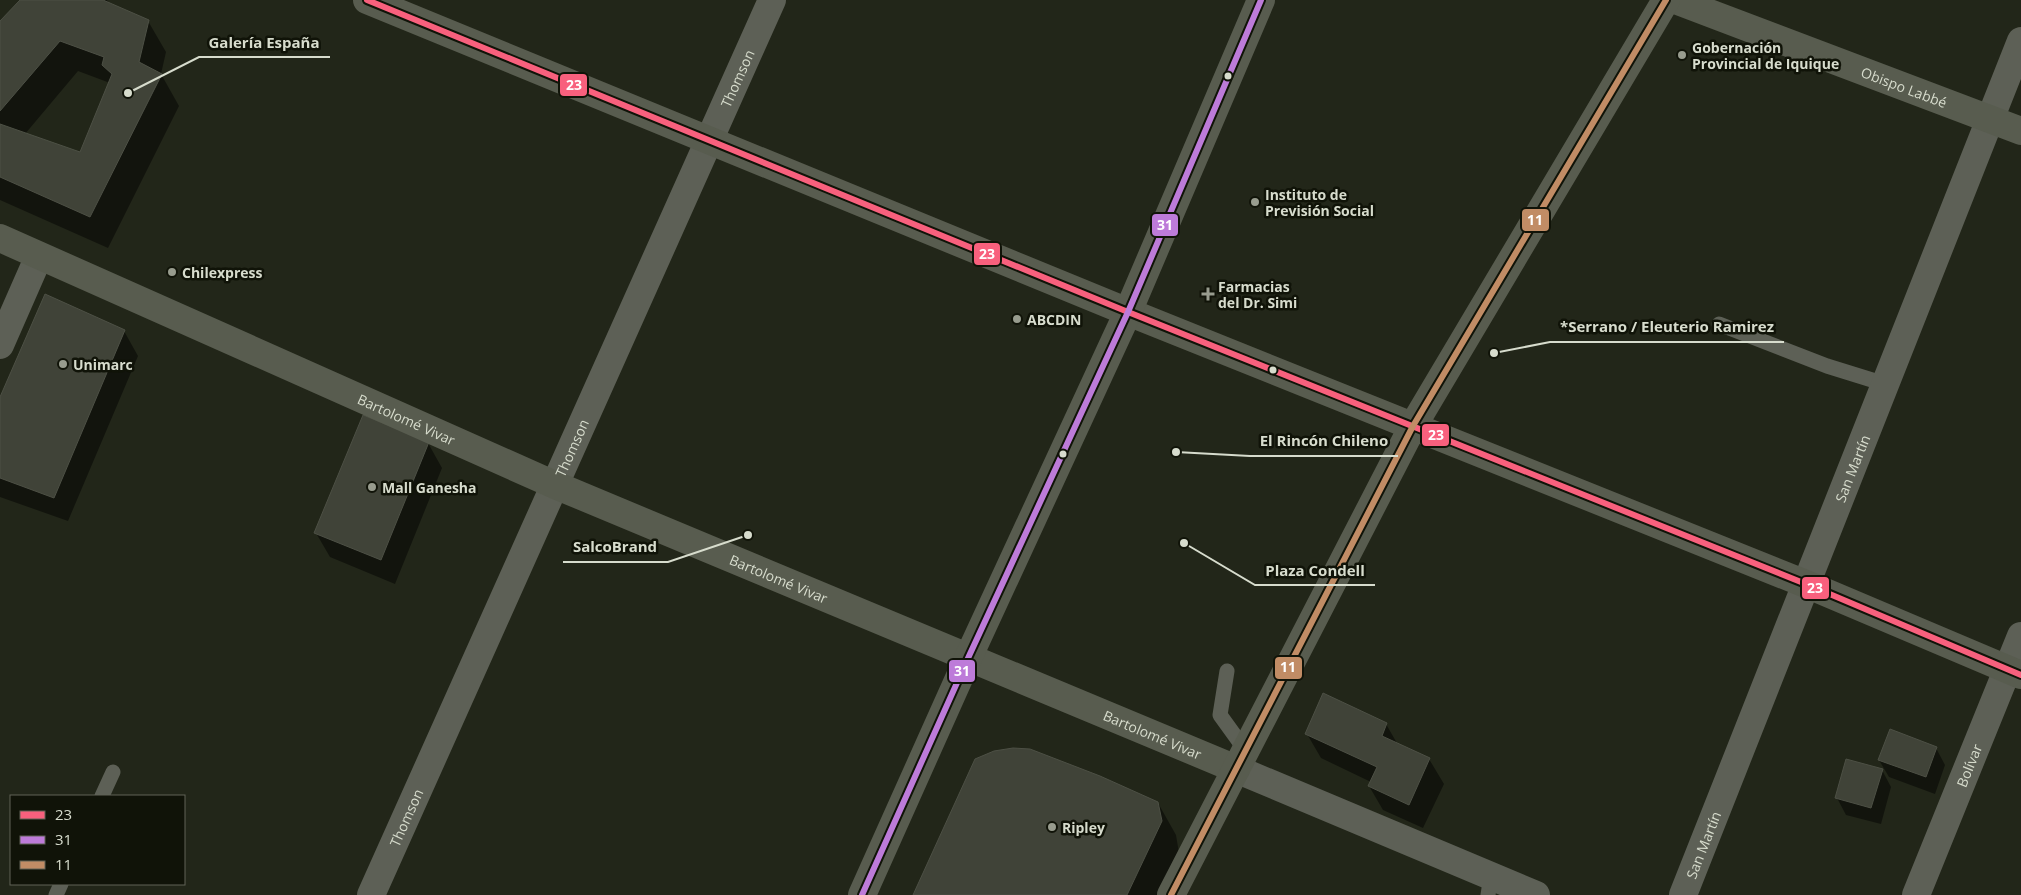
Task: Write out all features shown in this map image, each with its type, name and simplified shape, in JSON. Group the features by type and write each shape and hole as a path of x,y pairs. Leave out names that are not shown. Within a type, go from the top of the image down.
{"street":[{"path":"367,0 1128,312 1806,584 2014,672"},
{"name":"Thomson","path":"371,895 772,0"},
{"path":"862,895 969,656 1128,312 1261,0"},
{"path":"1172,895 1413,426 1666,0"},
{"name":"Obispo Labbé","path":"1675,0 2021,131"},
{"name":"San Martín","path":"1683,895 2021,41"},
{"name":"Bartolomé Vivar","path":"0,238 555,485 969,656 1241,760 1490,886 1536,895"},
{"path":"0,345 39,256"},
{"name":"Bolívar","path":"1916,895 2014,672 2021,636"}],"lane":[{"path":"1719,324 1827,366 1885,384"},
{"path":"1227,671 1220,715 1241,760"},
{"path":"102,795 113,772"}],"building":[{"path":"20,0 103,0 149,20 139,62 162,74 90,217 0,177 0,124 80,152 112,74 102,65 104,57 60,41 0,111 0,21"},
{"name":"Unimarc","path":"45,294 125,330 54,498 0,478 0,397"},
{"name":"Mall Ganesha","path":"363,415 429,442 381,560 314,533"},
{"path":"1323,693 1387,723 1382,736 1430,758 1409,805 1368,786 1377,767 1305,734"},
{"path":"1890,729 1937,747 1926,777 1878,760"},
{"name":"Ripley","path":"1013,748 1030,749 1100,776 1158,802 1162,821 1127,895 913,895 975,759 994,751"},
{"path":"1846,759 1883,769 1871,808 1835,798"}],"transit line":[{"name":"23","path":"367,0 1128,312 1806,584 2021,675"},
{"name":"31","path":"862,895 969,656 1128,312 1261,0"},
{"name":"11","path":"1171,895 1413,426 1666,0"}],"place":[{"name":"Gobernación Provincial de Iquique","path":"1682,55"},
{"name":"Galería España","path":"128,93"},
{"name":"Instituto de Previsión Social","path":"1255,202"},
{"name":"Chilexpress","path":"172,272"},
{"name":"Farmacias del Dr. Simi","path":"1208,294"},
{"name":"ABCDIN","path":"1017,319"},
{"name":"*Serrano / Eleuterio Ramirez","path":"1494,353"},
{"name":"Unimarc","path":"63,364"},
{"name":"El Rincón Chileno","path":"1176,452"},
{"name":"Mall Ganesha","path":"372,487"},
{"name":"SalcoBrand","path":"748,535"},
{"name":"Plaza Condell","path":"1184,543"},
{"name":"Ripley","path":"1052,827"}]}
